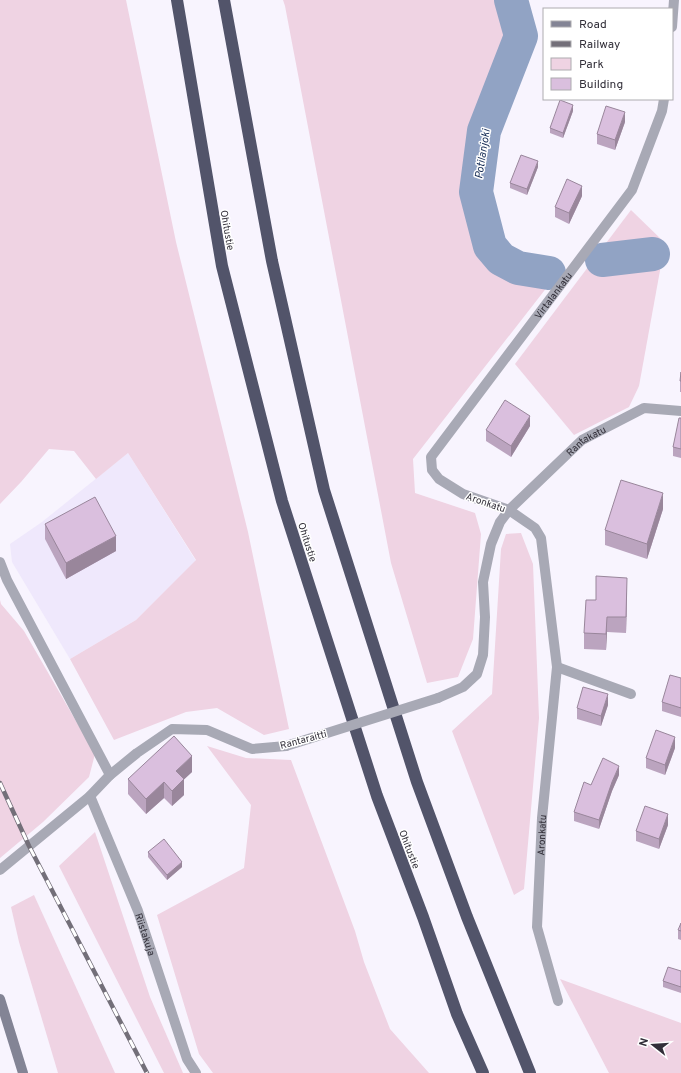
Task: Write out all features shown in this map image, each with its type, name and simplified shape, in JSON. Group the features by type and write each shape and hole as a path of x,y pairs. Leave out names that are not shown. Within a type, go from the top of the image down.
{"highway":[{"name":"Ohitustie","path":"177,0 222,266 282,501 377,796 423,917 457,1014 483,1073"},
{"path":"224,0 272,260 324,490 417,782 467,917 530,1073"}],"main road":[{"path":"0,999 23,1073"}],"street":[{"path":"673,14 674,0"},
{"name":"Virtalankatu","path":"439,480 432,470 431,457 632,190 662,111 664,100"},
{"name":"Rantakatu","path":"509,510 582,440 644,408 681,411"},
{"name":"Aronkatu","path":"439,480 463,494 509,510 535,528 541,538 557,667 542,818 538,927 558,1001"},
{"name":"Rantaraitti","path":"0,870 90,796 110,775 137,753 172,729 207,730 252,748 286,746 438,698 462,688 477,674 482,655 486,617 484,582 491,544 500,522 509,510"},
{"path":"0,562 11,589 110,775"},
{"path":"557,667 631,694"},
{"name":"Riistakuja","path":"90,796 138,911 186,1059 196,1073"}],"shaded area":[{"path":"128,453 196,561 136,620 70,659 12,562 10,544 42,522"}],"green space":[{"path":"0,0 126,0 176,242 248,532 289,729 264,735 217,708 186,712 114,740 70,659 136,620 196,560 128,453 96,479 74,451 49,449 0,504"},
{"path":"283,0 495,0 506,41 468,130 467,195 492,272 551,282 413,459 415,493 475,513 481,534 473,639 458,677 427,683 391,563"},
{"path":"631,210 665,243 639,386 629,407 574,435 515,364"},
{"path":"521,533 533,564 539,718 524,889 514,895 452,731 492,694 501,549 506,534"},
{"path":"0,600 1,604 24,631 95,754 89,777 43,822 0,858"},
{"path":"207,746 246,758 291,760 355,931 364,962 390,1029 429,1073 213,1073 199,1054 157,915 244,868 251,805"},
{"path":"95,832 150,997 183,1073 164,1073 59,866"},
{"path":"34,895 115,1073 58,1073 19,942 11,907"},
{"path":"560,979 681,1023 681,1073 609,1073"}],"building":[{"path":"560,100 573,105 563,133 550,128"},
{"path":"606,106 625,112 615,140 597,134"},
{"path":"521,155 538,161 527,189 510,183"},
{"path":"567,179 582,186 569,213 555,207"},
{"path":"505,400 530,416 511,446 486,430"},
{"path":"679,418 681,418 681,449 673,447"},
{"path":"621,480 663,493 647,544 605,530"},
{"path":"95,497 116,536 66,563 45,524"},
{"path":"596,576 627,578 626,617 607,617 606,634 584,633 586,600 596,600"},
{"path":"670,675 681,678 681,708 662,702"},
{"path":"583,687 608,694 601,716 577,708"},
{"path":"656,730 675,737 665,765 646,758"},
{"path":"174,736 192,756 176,771 184,779 172,791 164,782 146,799 128,779"},
{"path":"603,758 619,766 599,820 574,812 584,782 591,785"},
{"path":"645,806 668,814 659,839 636,831"},
{"path":"164,839 182,862 167,875 148,852"},
{"path":"681,923 681,931 678,930"},
{"path":"668,967 681,971 681,987 663,981"}],"waterway":[{"name":"Potilanjoki","path":"511,0 521,36 484,131 476,192 490,246 501,259 518,268 549,273"},
{"name":"Potilanjoki","path":"602,260 653,254"}],"railway":[{"path":"0,783 29,846 147,1073"}]}
